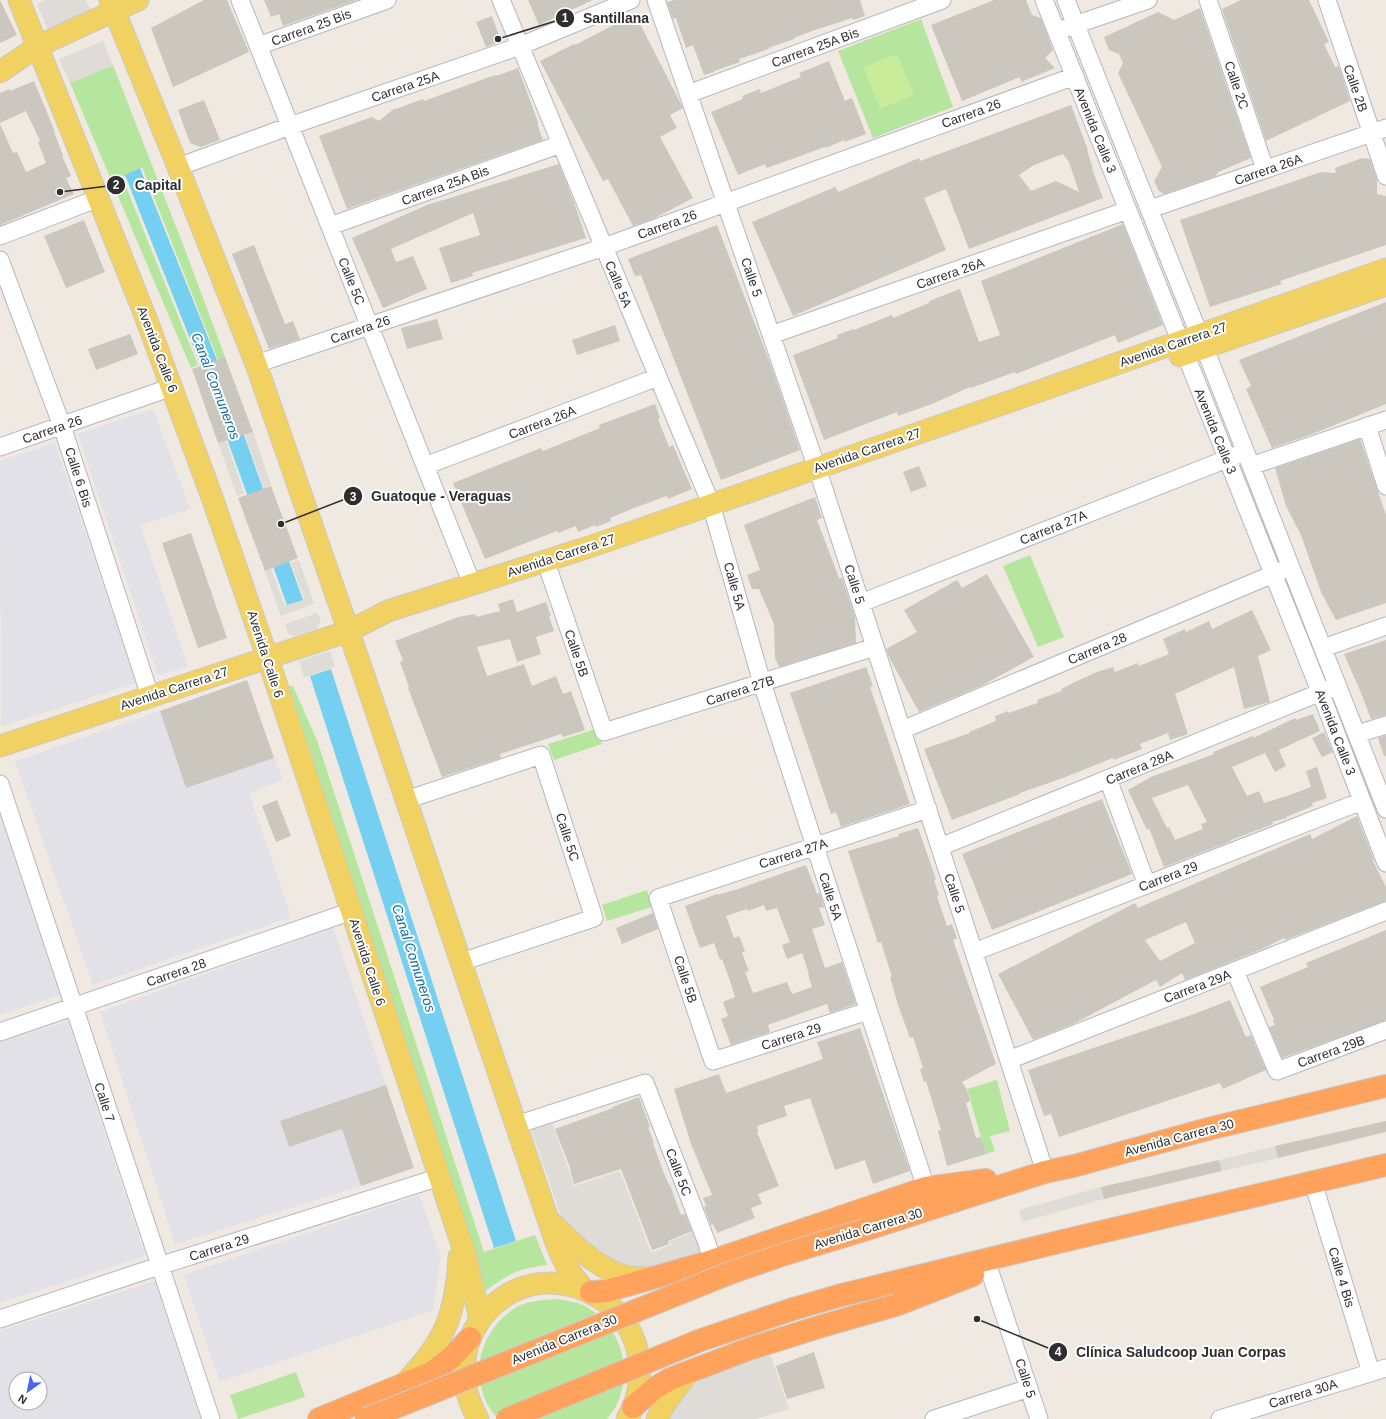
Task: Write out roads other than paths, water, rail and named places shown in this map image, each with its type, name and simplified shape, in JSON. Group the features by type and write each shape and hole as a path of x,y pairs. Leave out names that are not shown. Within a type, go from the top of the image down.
{"highway":[{"name":"Avenida Carrera 30","path":"366,1419 730,1273 785,1254 1045,1172 1074,1166 1204,1130 1386,1086"},
{"path":"507,1419 701,1340 793,1309 838,1296 1067,1240 1386,1165"},
{"path":"587,1290 606,1291 712,1261 926,1188 1045,1172"},
{"path":"630,1413 655,1388 670,1379 734,1355 822,1326 896,1304 1067,1240"},
{"path":"319,1419 423,1377 451,1358 475,1329"}],"main road":[{"name":"Avenida Calle 6","path":"19,0 146,318 216,507 352,911 467,1261 475,1329"},
{"path":"0,72 38,46 112,6 138,0"},
{"path":"112,6 256,364 349,631 548,1220 564,1263 570,1273 587,1290 610,1304 625,1321 635,1341 640,1363 640,1385 630,1413"},
{"path":"0,55 38,46"},
{"name":"Avenida Carrera 27","path":"1192,345 1386,269"},
{"name":"Avenida Carrera 27","path":"0,746 349,631 388,611 589,547 713,510 1192,345 1386,285"},
{"name":"Avenida Carrera 27","path":"349,631 392,624 550,574 713,510"},
{"path":"548,1220 569,1241 599,1265 624,1276 632,1278 651,1278"},
{"path":"403,1385 433,1350 441,1337 448,1320 458,1285 460,1239"},
{"path":"478,1419 472,1409 464,1381 465,1352 475,1329 495,1303 515,1291 537,1284 560,1283 587,1290"},
{"path":"657,1419 666,1402 689,1372"}],"street":[{"name":"Calle 5C","path":"240,0 472,584"},
{"name":"Carrera 25 Bis","path":"258,46 386,0"},
{"name":"Calle 5A","path":"501,0 713,510 762,683 926,1188"},
{"name":"Carrera 25A","path":"178,167 290,126 520,46 631,0"},
{"name":"Calle 5","path":"656,0 819,474 1045,1172"},
{"name":"Carrera 25A Bis","path":"688,94 942,0"},
{"name":"Avenida Calle 3","path":"1044,0 1128,210 1192,345 1249,458 1386,809"},
{"name":"Avenida Calle 3","path":"1066,0 1150,209 1227,459 1386,863"},
{"path":"1057,32 1148,0"},
{"name":"Calle 2C","path":"1208,0 1265,169"},
{"name":"Calle 2B","path":"1327,0 1379,131 1386,176"},
{"name":"Carrera 26","path":"256,364 604,247 1075,76"},
{"name":"Carrera 26A","path":"1150,209 1379,131"},
{"name":"Carrera 25A Bis","path":"330,226 561,144"},
{"path":"0,236 99,198"},
{"name":"Carrera 26A","path":"771,335 1128,210"},
{"name":"Calle 6 Bis","path":"0,260 62,426 150,696"},
{"name":"Carrera 26A","path":"425,466 658,377"},
{"name":"Carrera 26","path":"0,447 172,387"},
{"name":"Carrera 27A","path":"861,603 1227,459 1249,458 1386,420"},
{"path":"1367,426 1386,486"},
{"name":"Carrera 28","path":"902,730 1291,567"},
{"name":"Calle 5B","path":"550,574 604,732"},
{"path":"1323,648 1386,626"},
{"name":"Carrera 27B","path":"604,732 875,647"},
{"name":"Carrera 28A","path":"940,847 1338,686"},
{"path":"1357,734 1386,725"},
{"name":"Calle 5C","path":"406,800 541,755 594,918 461,962"},
{"path":"1108,779 1147,884"},
{"name":"Calle 7","path":"0,784 211,1419"},
{"name":"Carrera 29","path":"974,952 1362,801"},
{"name":"Carrera 27A","path":"658,898 928,809"},
{"name":"Calle 5B","path":"658,898 713,1061"},
{"name":"Carrera 28","path":"0,1032 352,911"},
{"name":"Carrera 29A","path":"1009,1060 1386,911"},
{"name":"Carrera 29B","path":"1235,971 1276,1071 1386,1030"},
{"name":"Carrera 29","path":"713,1061 868,1011"},
{"name":"Calle 5C","path":"516,1125 645,1084 707,1242 712,1261"},
{"name":"Carrera 29","path":"0,1320 159,1266 440,1176"},
{"name":"Calle 4 Bis","path":"1313,1182 1379,1370"},
{"name":"Calle 5","path":"989,1269 1039,1419"},
{"name":"Carrera 30A","path":"1220,1419 1379,1370"},
{"path":"934,1419 1029,1388"}],"water":[{"name":"Canal Comuneros","path":"140,168 217,360 303,600 287,605 200,364 125,175"},
{"name":"Canal Comuneros","path":"331,669 516,1241 494,1248 310,676"}],"place":[{"name":"Santillana","path":"498,39"},
{"name":"Capital","path":"60,192"},
{"name":"Guatoque - Veraguas","path":"281,524"},
{"name":"Clínica Saludcoop Juan Corpas","path":"977,1319"}]}
